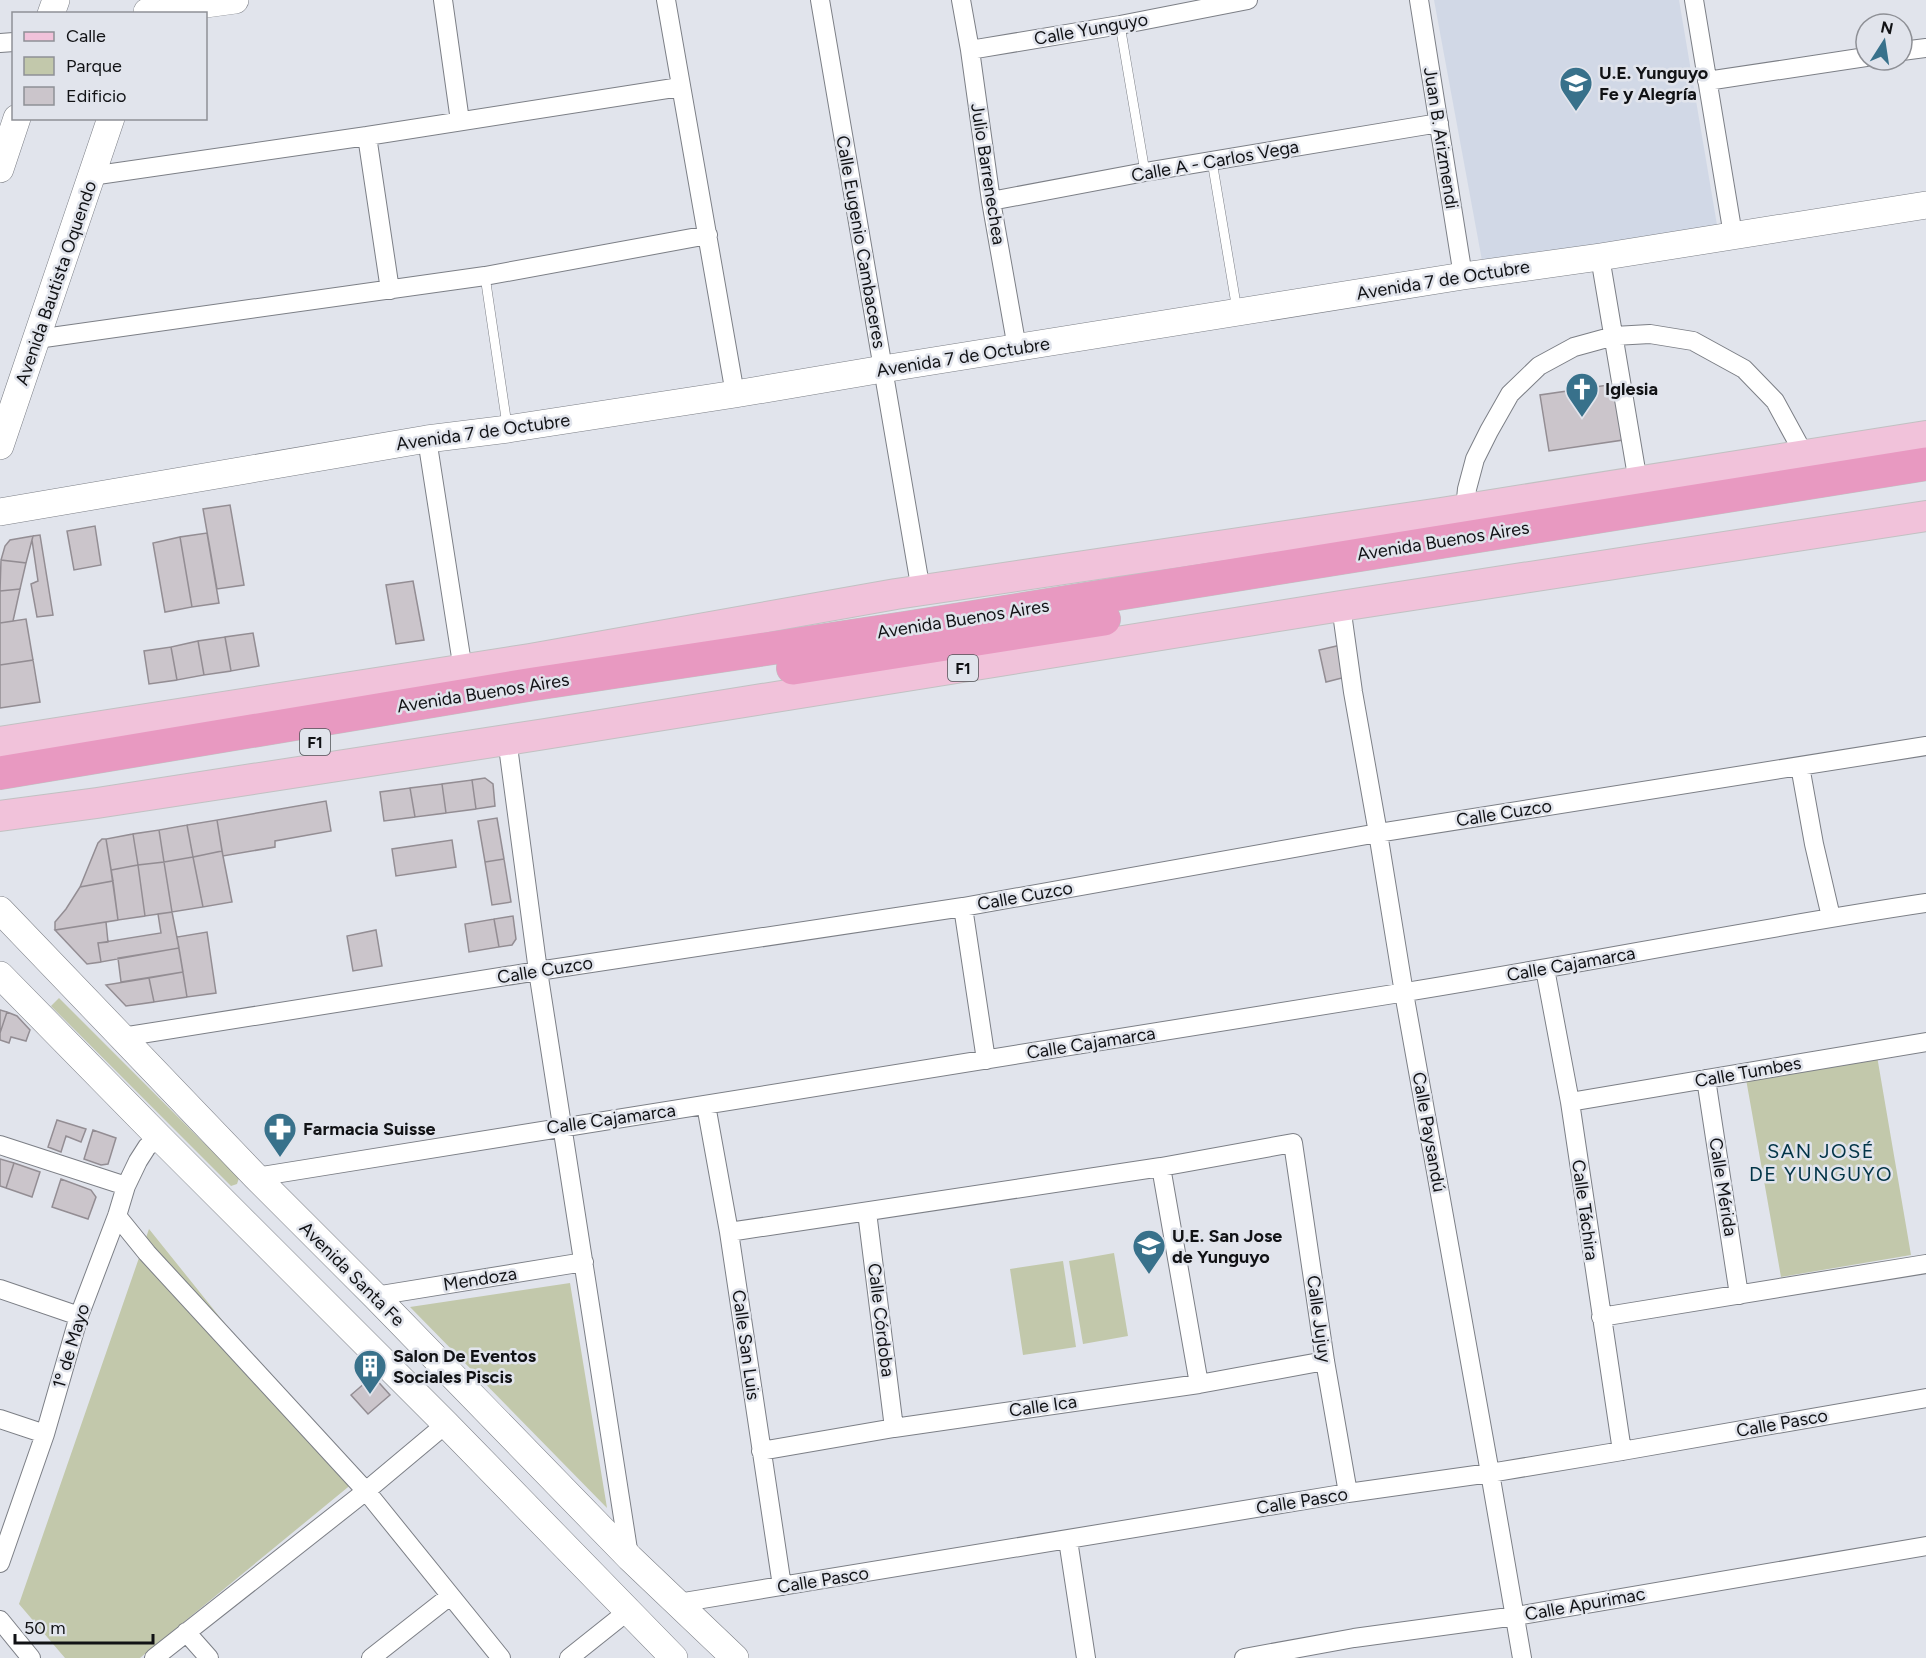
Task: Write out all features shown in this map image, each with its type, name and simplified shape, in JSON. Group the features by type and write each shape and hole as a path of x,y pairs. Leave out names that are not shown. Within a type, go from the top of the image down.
{"highway":[{"name":"Avenida Buenos Aires","path":"0,772 522,686 905,628 1926,464"},
{"name":"Avenida Buenos Aires","path":"0,793 541,706 909,651 1926,485"}],"main road":[{"path":"146,10 235,0"},
{"path":"0,169 15,120"},
{"name":"Avenida Bautista Oquendo","path":"0,446 110,120"},
{"name":"Avenida 7 de Octubre","path":"0,512 427,440 735,394 1463,276 1600,257 1926,205"},
{"name":"Avenida Buenos Aires","path":"0,742 463,670 921,591 1465,509 1926,436"},
{"name":"F1","path":"0,816 97,803 902,678 1341,606 1926,516"},
{"name":"Avenida Santa Fe","path":"0,910 256,1177 630,1558 735,1658"},
{"path":"0,975 446,1424 674,1658"}],"street":[{"path":"443,0 460,121"},
{"path":"666,0 735,394"},
{"name":"Calle Eugenio Cambaceres","path":"820,0 921,591"},
{"name":"Julio Barrenechea","path":"961,0 991,201 1017,348"},
{"name":"Calle Yunguyo","path":"970,50 1120,25 1193,5 1248,0"},
{"name":"Juan B. Arizmendi","path":"1419,0 1463,276"},
{"path":"1694,0 1733,235"},
{"path":"1707,81 1854,59"},
{"path":"92,176 680,87"},
{"name":"Calle A - Carlos Vega","path":"991,201 1145,172 1438,123"},
{"path":"367,136 390,290"},
{"path":"37,339 485,276 708,235"},
{"path":"1600,257 1638,482"},
{"path":"1465,509 1467,489 1475,459 1510,394 1539,366 1574,347 1614,336 1650,334 1693,341 1744,369 1775,401 1805,456"},
{"path":"427,440 463,670"},
{"name":"Calle Paysandú","path":"1341,606 1353,692 1404,993 1522,1658"},
{"path":"507,739 538,971 630,1558"},
{"name":"Calle Cuzco","path":"123,1037 963,907 1378,833 1926,746"},
{"path":"1800,766 1814,844 1831,917"},
{"name":"Calle Cajamarca","path":"256,1177 562,1126 1404,993 1831,917 1926,903"},
{"path":"963,907 986,1060"},
{"name":"Calle Táchira","path":"1545,969 1570,1102 1622,1451"},
{"name":"Calle Tumbes","path":"1570,1102 1926,1042"},
{"name":"Calle Mérida","path":"1706,1079 1740,1295"},
{"name":"Calle San Luis","path":"706,1105 729,1232 782,1586"},
{"name":"1º de Mayo","path":"0,1560 45,1434 79,1316 126,1186 147,1147 159,1137"},
{"name":"Calle Jujuy","path":"1161,1167 1293,1143 1325,1361 1348,1493"},
{"path":"0,1145 126,1186"},
{"path":"729,1232 1161,1167 1199,1384"},
{"name":"Calle Córdoba","path":"867,1212 894,1428"},
{"path":"117,1216 147,1253 366,1491 501,1658"},
{"name":"Mendoza","path":"375,1296 584,1262"},
{"path":"1601,1317 1926,1264"},
{"path":"0,1289 79,1316"},
{"name":"Calle Ica","path":"761,1450 894,1428 1199,1384 1325,1361"},
{"name":"Calle Pasco","path":"678,1603 1348,1493 1491,1473 1926,1398"},
{"path":"0,1419 45,1434"},
{"path":"154,1658 366,1491 446,1424"},
{"path":"1068,1540 1086,1658"},
{"name":"Calle Apurimac","path":"1244,1658 1354,1638 1516,1616 1926,1546"},
{"path":"370,1658 450,1596"},
{"path":"569,1658 628,1611"},
{"path":"0,1620 31,1658"},
{"path":"186,1632 209,1658"}],"lane":[{"path":"1120,25 1145,172"},
{"path":"1212,161 1238,312"},
{"path":"485,276 508,429"}],"shaded area":[{"name":"U.E. Yunguyo Fe y Alegría","path":"1434,0 1679,0 1717,225 1483,266"}],"green space":[{"path":"59,998 239,1178 237,1184 231,1186 51,1006"},
{"path":"1877,1056 1911,1255 1781,1277 1746,1079"},
{"path":"149,1229 353,1483 140,1658 65,1658 19,1604"},
{"path":"1114,1253 1128,1336 1083,1344 1069,1261"},
{"path":"1063,1261 1076,1347 1023,1355 1010,1269"},
{"path":"570,1283 607,1508 410,1307"}],"building":[{"name":"Iglesia","path":"1615,384 1623,440 1549,451 1540,395"},
{"path":"230,505 244,585 217,589 203,509"},
{"path":"95,526 101,565 74,570 67,531"},
{"path":"207,533 219,603 192,607 180,537"},
{"path":"40,535 53,615 37,617 31,584 38,581 32,540 33,536"},
{"path":"33,536 26,563 1,560 5,546 10,540"},
{"path":"180,537 192,607 165,612 153,543"},
{"path":"1,560 26,563 20,589 0,591"},
{"path":"413,581 424,640 396,644 386,585"},
{"path":"20,589 13,621 0,623 0,591"},
{"path":"26,619 33,660 0,665 0,623"},
{"path":"253,633 259,666 231,671 225,637"},
{"path":"225,637 231,671 204,675 198,641"},
{"path":"198,641 204,675 177,680 171,647"},
{"path":"1341,645 1346,677 1326,682 1319,650"},
{"path":"171,647 177,680 149,684 144,651"},
{"path":"33,660 40,702 0,708 0,665"},
{"path":"485,778 493,784 495,806 476,809 472,780"},
{"path":"472,780 476,809 446,813 442,784"},
{"path":"442,784 446,813 415,817 410,788"},
{"path":"410,788 415,817 384,821 380,792"},
{"path":"326,801 331,831 275,841 275,847 223,856 217,820"},
{"path":"497,818 504,859 485,862 478,821"},
{"path":"217,820 222,851 193,857 187,825"},
{"path":"187,825 193,857 164,862 159,830"},
{"path":"159,830 164,862 138,865 133,834"},
{"path":"133,834 138,865 111,870 106,839"},
{"path":"106,839 113,881 80,887 98,843"},
{"path":"452,840 456,867 396,876 392,849"},
{"path":"222,851 232,902 203,907 193,857"},
{"path":"193,857 203,907 172,912 164,862"},
{"path":"504,859 511,902 492,905 485,862"},
{"path":"164,862 172,912 145,916 138,865"},
{"path":"138,865 145,916 118,920 111,870"},
{"path":"113,881 118,920 55,930 55,922 80,887"},
{"path":"172,912 179,948 101,962 98,943 161,933 158,914"},
{"path":"513,916 516,939 512,945 499,947 494,919"},
{"path":"494,919 499,947 469,952 465,924"},
{"path":"106,922 108,942 98,943 101,962 87,964 55,930"},
{"path":"376,930 382,966 353,971 347,936"},
{"path":"207,932 216,993 187,997 177,937"},
{"path":"179,948 183,972 121,982 118,958"},
{"path":"183,972 187,997 154,1002 149,978"},
{"path":"149,978 154,1002 126,1006 106,985"},
{"path":"0,1010 7,1012 0,1033"},
{"path":"7,1012 17,1016 30,1030 26,1041 11,1037 9,1043 0,1040"},
{"path":"57,1120 86,1129 81,1142 66,1136 61,1152 48,1147"},
{"path":"93,1130 116,1138 108,1164 101,1165 84,1159"},
{"path":"0,1159 14,1163 6,1188 0,1186"},
{"path":"14,1163 40,1172 32,1197 6,1188"},
{"path":"61,1179 91,1190 96,1197 88,1219 52,1207"},
{"name":"Salon De Eventos Sociales Piscis","path":"373,1376 390,1395 368,1414 351,1395"}],"place":[{"name":"U.E. Yunguyo Fe y Alegría","path":"1576,112"},
{"name":"Iglesia","path":"1582,418"},
{"name":"Farmacia Suisse","path":"280,1158"},
{"name":"U.E. San Jose de Yunguyo","path":"1149,1275"},
{"name":"Salon De Eventos Sociales Piscis","path":"370,1395"}],"district":[{"name":"SAN JOSÉ DE YUNGUYO","path":"1821,1162"}]}
